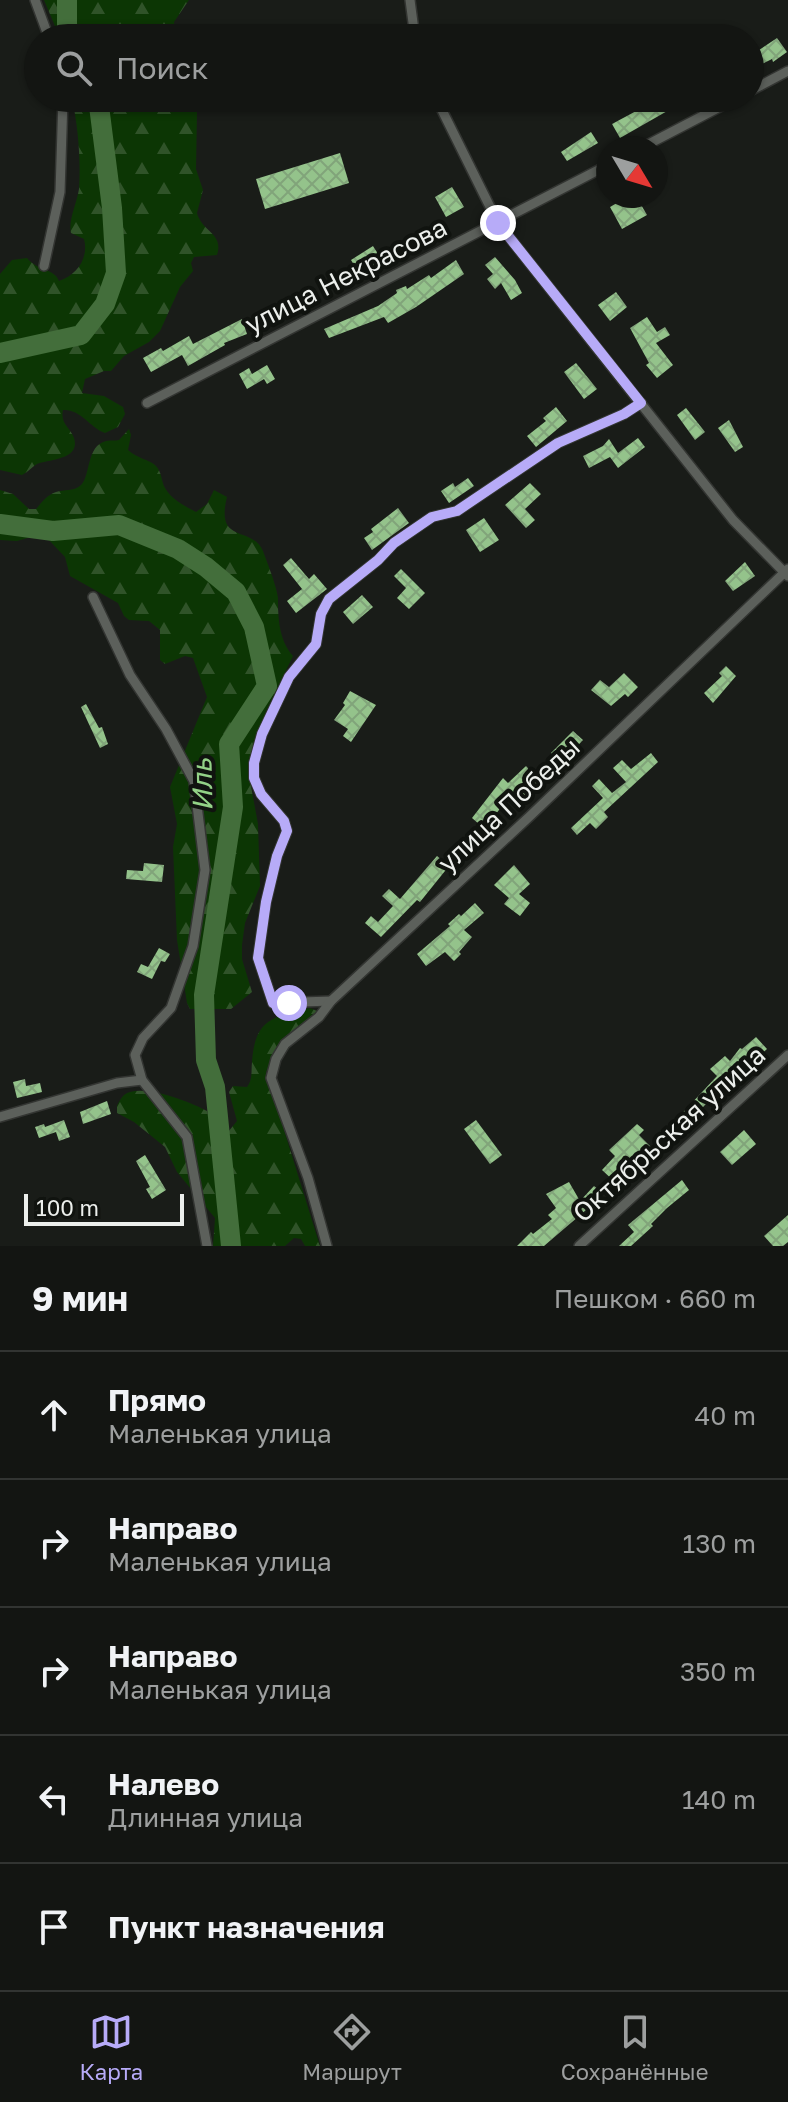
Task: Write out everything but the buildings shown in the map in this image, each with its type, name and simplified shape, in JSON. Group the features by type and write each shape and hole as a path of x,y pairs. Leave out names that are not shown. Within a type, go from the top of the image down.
{"street":[{"path":"35,0 44,24"},
{"path":"410,0 413,24"},
{"path":"764,84 788,71"},
{"path":"44,266 60,192 63,112"},
{"path":"443,112 498,223 733,520 787,573"},
{"path":"664,136 710,112"},
{"name":"улица Некрасова","path":"147,403 596,171"},
{"path":"331,1001 273,1003 258,958 266,902 277,856 287,831 284,821 261,794 254,778 254,763 262,734 289,677 316,644 321,614 329,599 378,560 394,543 432,517 457,511 558,443 624,414 641,403"},
{"name":"улица Победы","path":"327,1246 308,1178 271,1078 276,1059 285,1044 319,1017 331,1001 787,573"},
{"path":"93,597 130,675 166,729 194,781 205,870 193,946 171,1008 143,1038 135,1055 142,1080 187,1137 207,1246"},
{"name":"Октябрьская улица","path":"579,1246 788,1055"},
{"path":"0,1117 117,1083 142,1080"}],"green space":[{"path":"44,0 189,0 174,24 54,24"},
{"path":"75,112 197,112 196,169 203,190 197,213 218,242 217,255 194,257 191,263 193,271 180,287 160,331 149,342 124,356 111,371 85,379 82,393 104,396 123,407 125,414 118,427 105,433 75,412 63,410 64,422 74,438 73,451 37,464 22,475 0,470 0,274 12,260 27,258 54,274 59,281 76,270 83,259 84,239 71,233 70,228 80,178"},
{"path":"129,429 128,450 155,465 165,488 179,502 196,512 207,504 214,490 227,497 225,512 230,528 251,538 263,551 277,593 282,636 293,656 266,711 248,770 258,824 260,886 245,923 242,945 242,959 252,992 231,1009 190,1009 177,940 173,847 177,824 170,787 207,697 193,658 185,656 165,664 160,660 160,630 149,621 129,620 118,603 70,576 65,557 46,537 38,535 17,541 0,540 0,490 13,494 29,509 36,509 53,493 81,485 95,449 106,441 119,440"},
{"path":"310,1008 317,1011 281,1042 266,1072 320,1246 305,1246 301,1239 294,1238 285,1246 213,1246 215,1218 177,1172 165,1147 134,1122 117,1113 117,1105 124,1095 132,1092 166,1095 207,1111 212,1134 216,1139 224,1137 237,1121 229,1092 233,1086 247,1087 249,1084 254,1048 262,1028 285,1014"}],"waterway":[{"name":"Иль","path":"67,0 67,24"},
{"name":"Иль","path":"0,353 81,335 105,304 116,273 112,208 100,112"},
{"name":"Иль","path":"0,524 53,531 119,525 178,549 206,567 236,592 254,627 267,686 229,744 233,807 204,995 206,1060 215,1087 231,1246"}],"route":[{"path":"289,1003 273,1003 258,958 266,902 277,856 287,831 284,821 261,794 254,778 254,763 262,734 289,677 316,644 321,614 329,599 378,560 394,543 432,517 457,511 558,443 624,414 641,403 498,223"}]}
